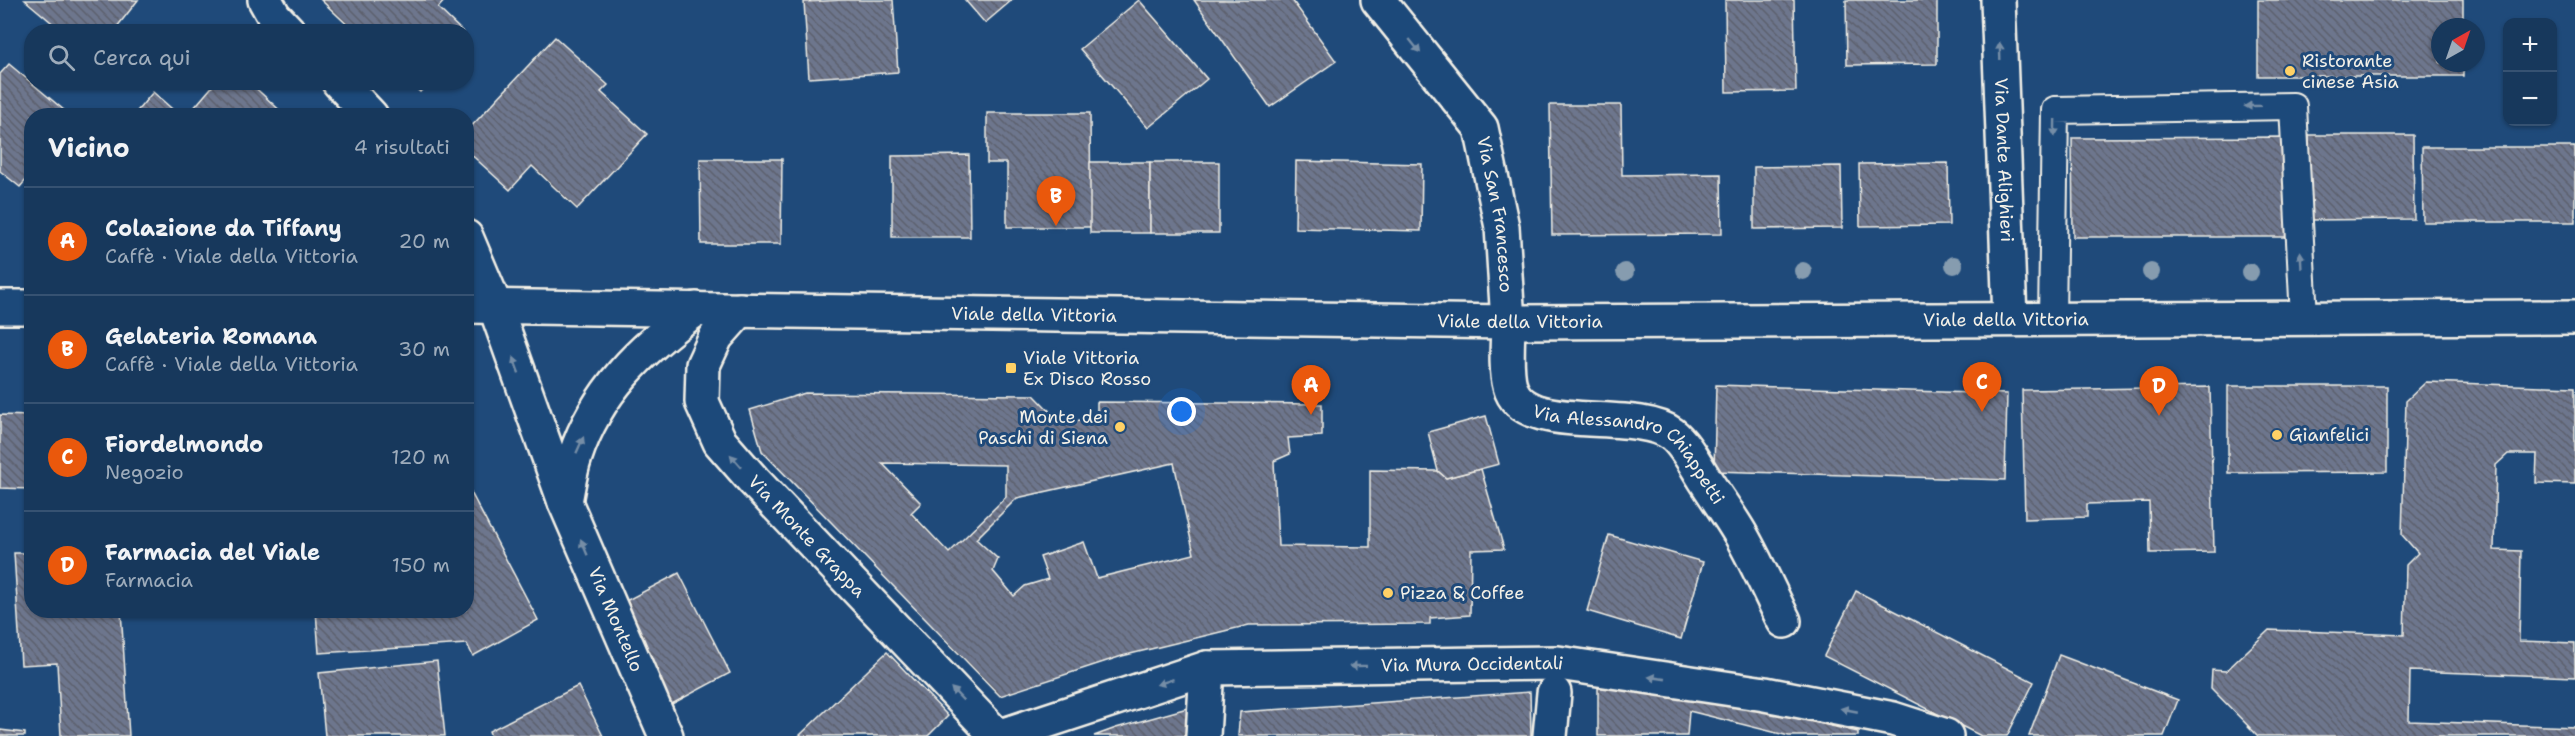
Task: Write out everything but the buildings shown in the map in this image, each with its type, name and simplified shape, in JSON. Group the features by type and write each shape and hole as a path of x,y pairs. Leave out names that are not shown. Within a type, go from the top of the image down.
{"street":[{"path":"265,0 282,24"},
{"name":"Via San Francesco","path":"1378,0 1481,128 1503,227 1508,322"},
{"name":"Via Dante Alighieri","path":"1998,0 2010,319"},
{"path":"347,90 363,108"},
{"name":"Via Montello","path":"474,274 481,306 666,736"},
{"name":"Viale della Vittoria","path":"481,306 1508,322 2575,317"},
{"path":"0,307 24,307"},
{"path":"565,502 575,456 608,388 664,332 696,309"},
{"name":"Via Monte Grappa","path":"740,310 716,337 703,364 702,402 720,442 754,481 999,736"},
{"name":"Via Alessandro Chiappetti","path":"1508,322 1510,386 1517,399 1532,411 1549,416 1638,421 1658,426 1674,435 1742,536 1784,621"},
{"name":"Via Mura Occidentali","path":"999,736 1207,668 1558,663 1765,694 1890,728 1946,736"},
{"path":"1203,736 1207,668"},
{"path":"1550,736 1554,693"}],"lane":[{"path":"2052,319 2055,110 2293,106 2304,318"}],"place":[{"name":"Ristorante cinese Asia","path":"2290,71"},
{"name":"Gelateria Romana","path":"1056,226"},
{"name":"Viale Vittoria Ex Disco Rosso","path":"1011,368"},
{"name":"Fiordelmondo","path":"1982,412"},
{"name":"Colazione da Tiffany","path":"1311,415"},
{"name":"Farmacia del Viale","path":"2159,416"},
{"name":"Monte dei Paschi di Siena","path":"1120,427"},
{"name":"Gianfelici","path":"2277,435"},
{"name":"Pizza & Coffee","path":"1388,593"}]}
